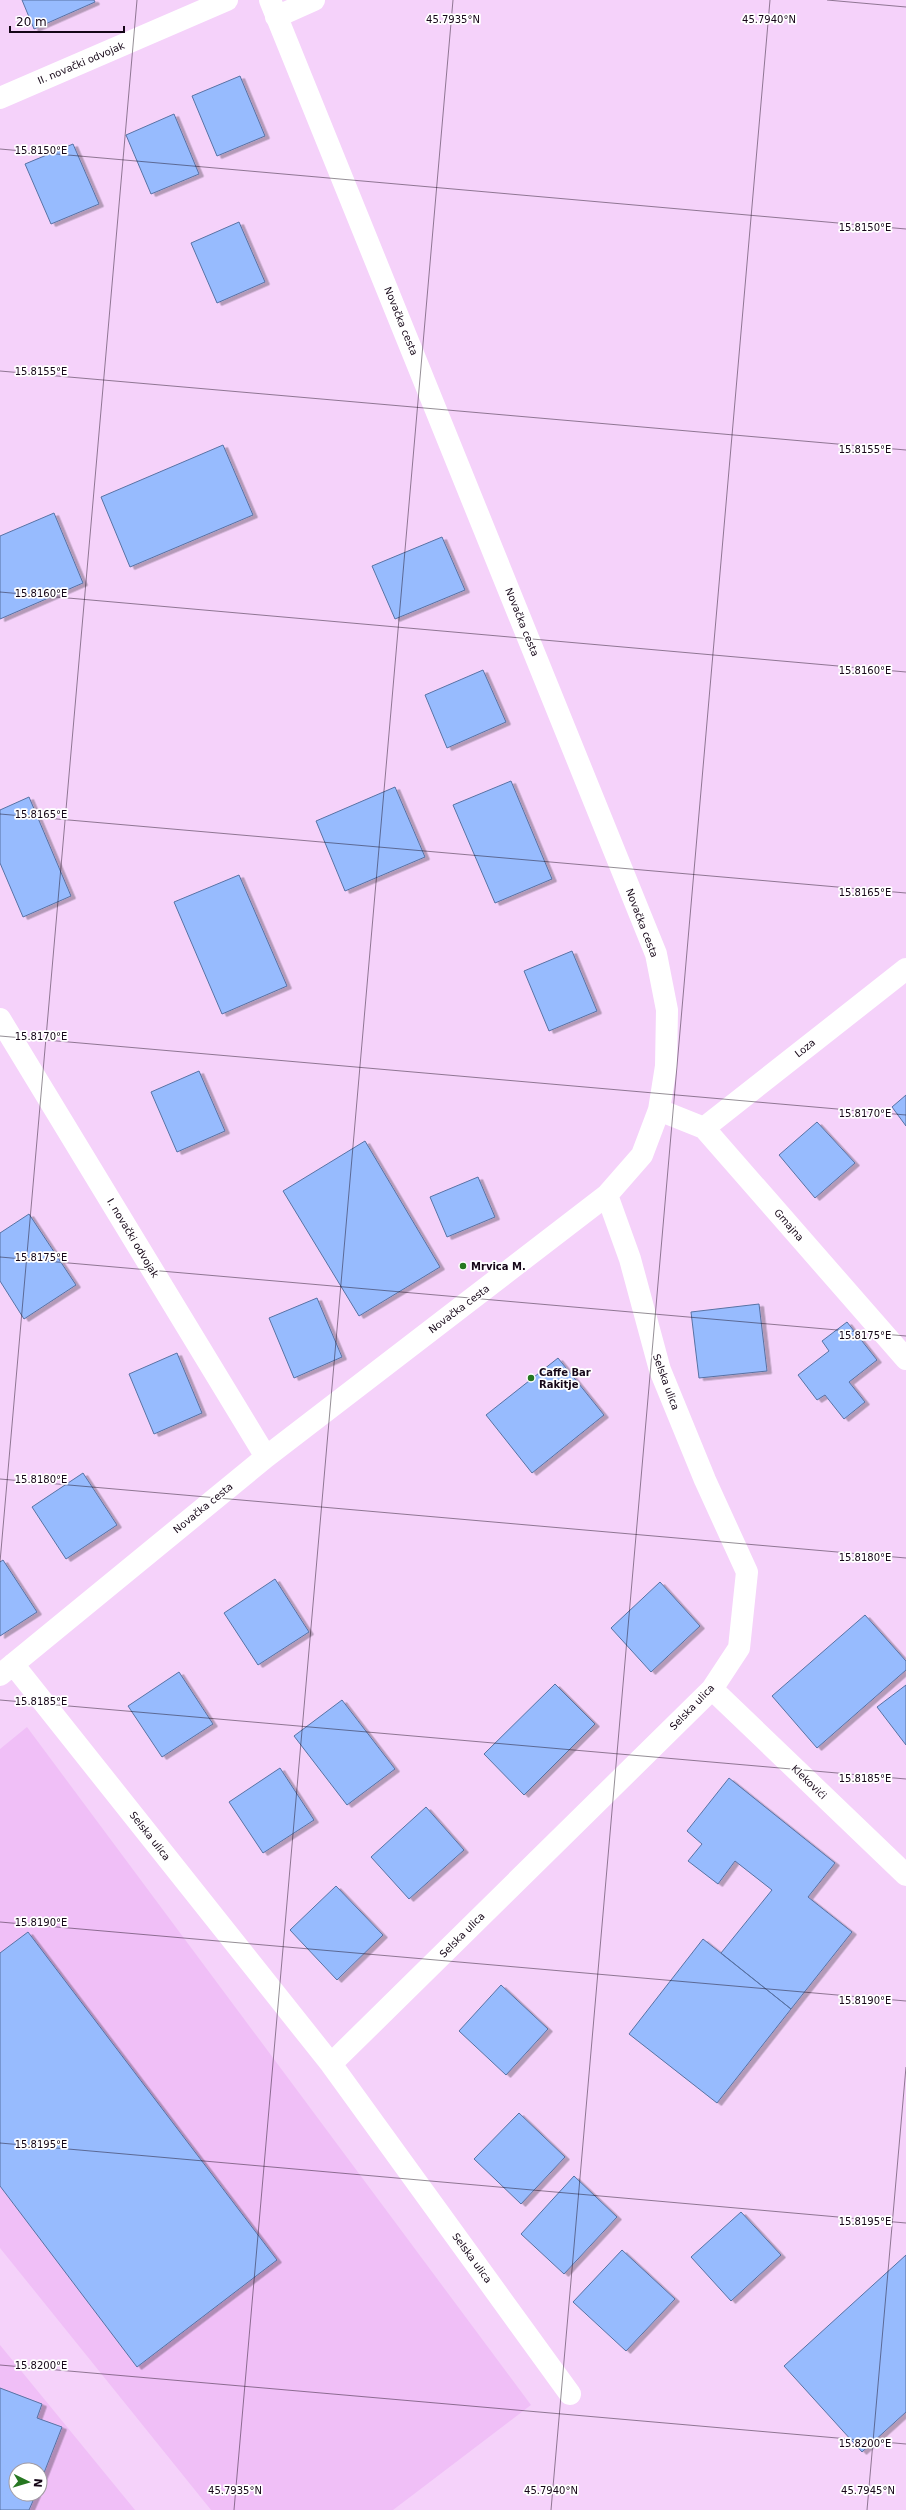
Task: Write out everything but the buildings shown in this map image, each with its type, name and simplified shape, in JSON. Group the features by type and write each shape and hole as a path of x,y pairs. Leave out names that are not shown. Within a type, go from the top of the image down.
{"street":[{"name":"II. novački odvojak","path":"0,98 227,0"},
{"path":"273,8 314,0"},
{"name":"Novačka cesta","path":"7,1669 266,1457 607,1195 642,1156 659,1110 666,1066 667,1010 656,954 403,325 273,8"},
{"name":"Loza","path":"704,1128 906,969"},
{"name":"I. novački odvojak","path":"0,1019 266,1457"},
{"name":"Gmajna","path":"659,1110 704,1128 906,1359"},
{"name":"Selska ulica","path":"331,2064 712,1689 739,1648 747,1572 705,1480 660,1370 630,1258 607,1195"},
{"name":"Selska ulica","path":"7,1669 331,2064 570,2394"},
{"name":"Klekovići","path":"712,1689 906,1875"}],"shaded area":[{"path":"27,1727 531,2405 393,2510 211,2510 0,2248 0,1749"},
{"path":"0,2345 135,2510 0,2510"}],"place":[{"name":"Mrvica M.","path":"463,1266"},
{"name":"Caffe Bar Rakitje","path":"531,1378"}]}
